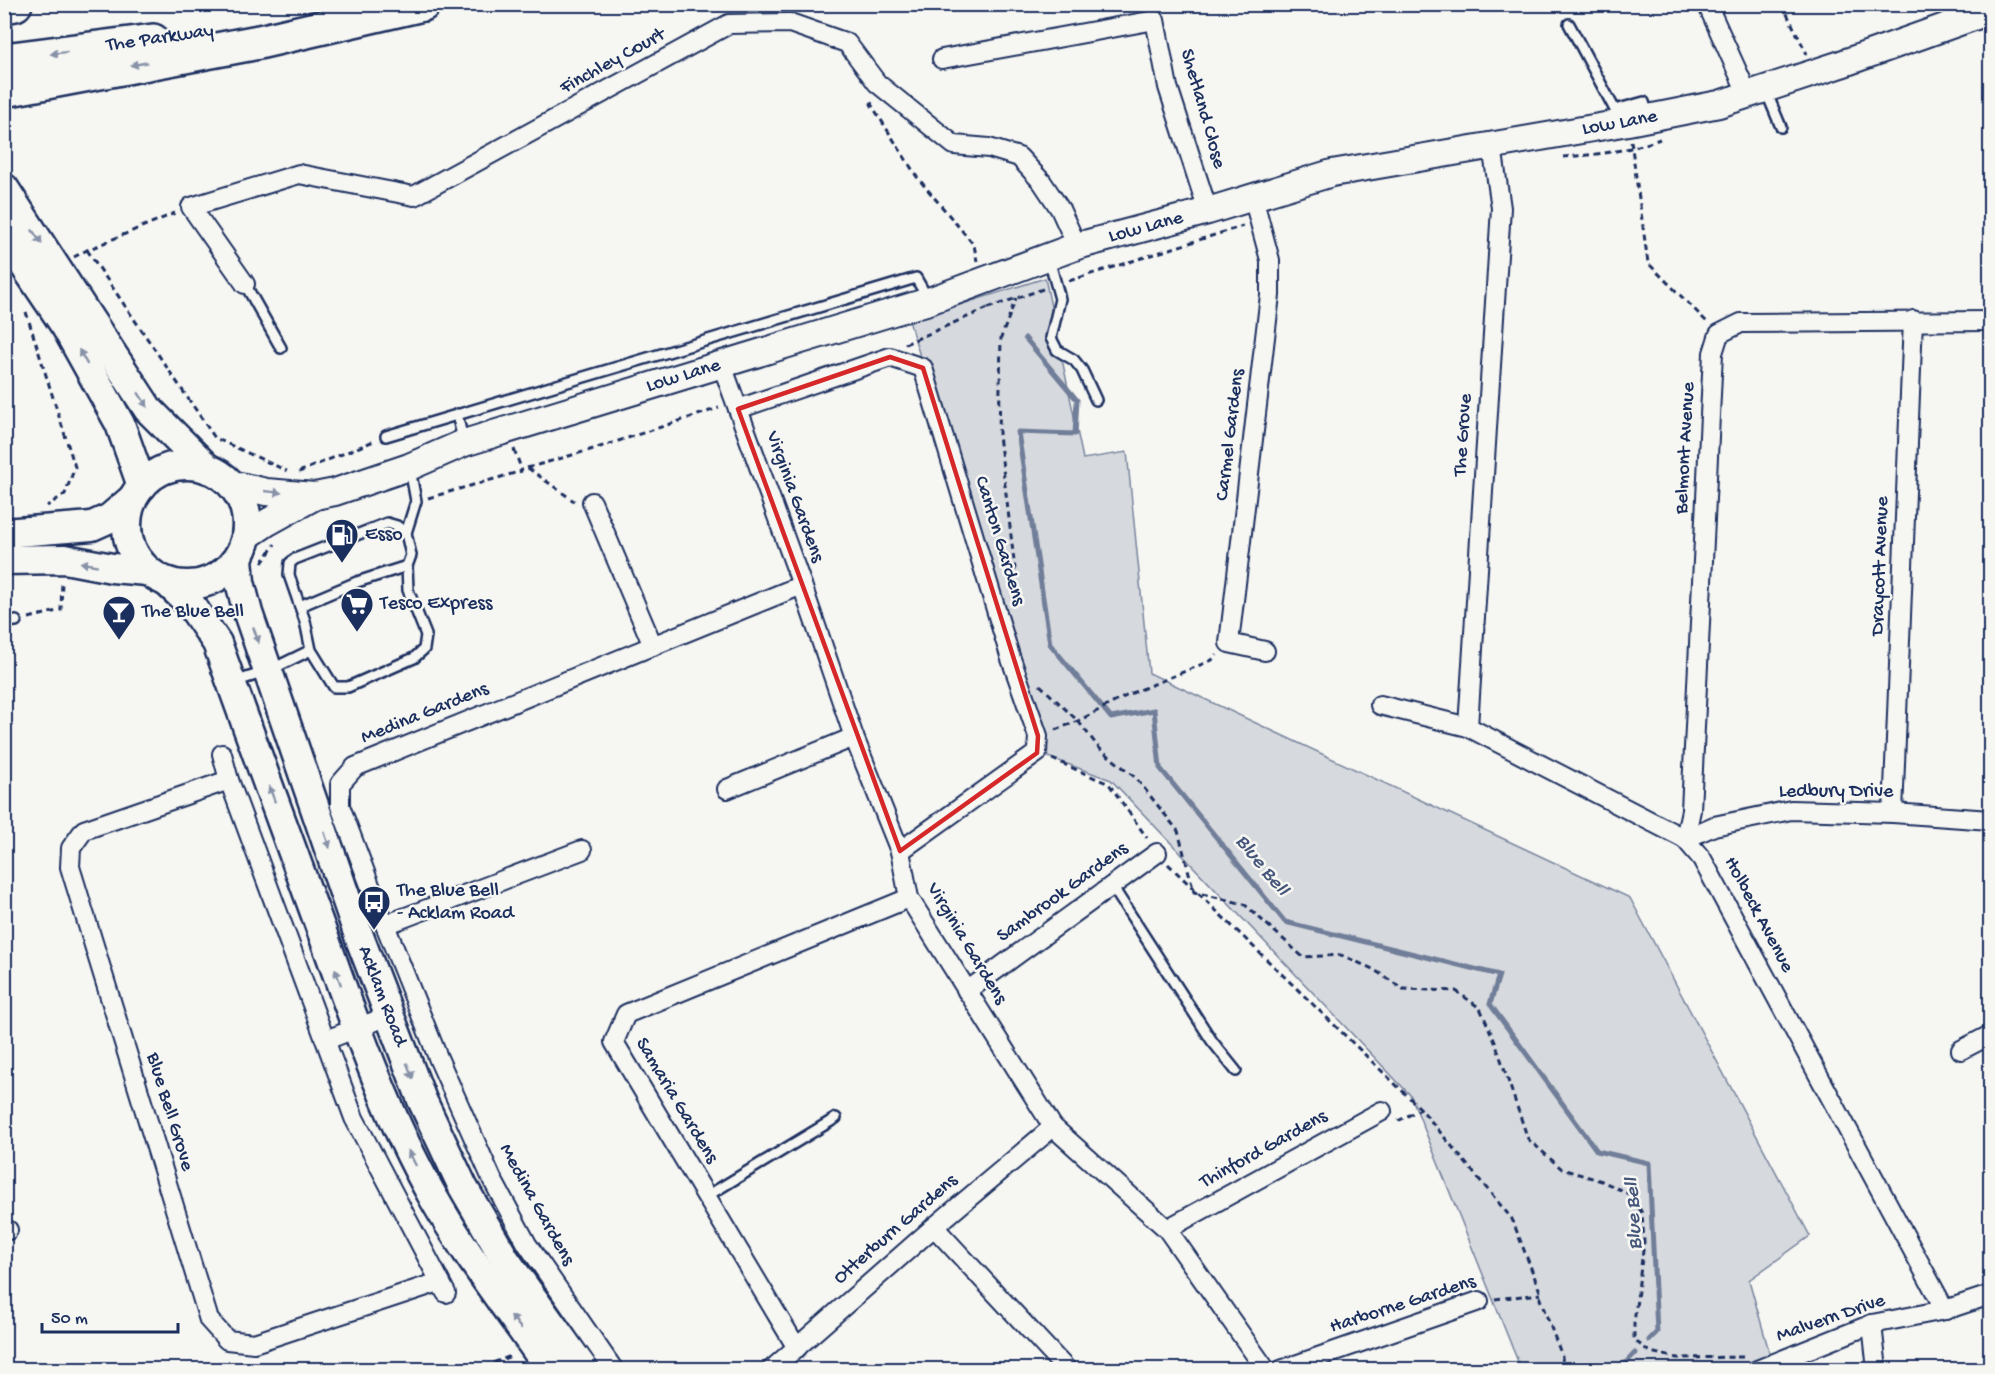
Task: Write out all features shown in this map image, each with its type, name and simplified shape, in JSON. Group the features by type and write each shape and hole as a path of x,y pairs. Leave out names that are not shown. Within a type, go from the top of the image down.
{"highway":[{"path":"4,6 15,4"},
{"name":"The Parkway","path":"4,60 139,43 386,4"},
{"path":"4,90 259,42 423,4"}],"main road":[{"name":"Low Lane","path":"220,476 266,492 315,496 335,492 409,467 464,443 929,301 1077,246 1208,211 1332,173 1719,104 1990,11"},
{"path":"4,188 148,409 240,495 246,508 248,522 243,547 225,573 207,583 188,586 158,577 65,560 4,560"},
{"path":"4,235 66,327 120,424 136,493 128,518 131,548 158,577"},
{"path":"4,533 92,526 110,518 156,474 172,467 190,465 220,476"},
{"name":"Low Lane","path":"243,547 268,522 315,496"},
{"name":"Acklam Road","path":"243,547 240,582 248,613 388,1016 422,1100 464,1187 506,1261 584,1370"},
{"name":"Acklam Road","path":"158,577 191,605 217,643 386,1104 433,1198 479,1271 550,1370"}],"street":[{"path":"1707,4 1756,92"},
{"name":"Shetland Close","path":"942,59 1155,20 1168,87 1208,211"},
{"name":"Finchley Court","path":"191,207 299,174 414,196 729,24 790,24 847,43 877,83 954,145 989,148 1018,157 1042,182 1060,209 1077,246"},
{"name":"The Grove","path":"1468,727 1501,208 1492,146"},
{"name":"Carmel Gardens","path":"1229,643 1270,295 1270,260 1253,197"},
{"path":"191,207 245,284"},
{"name":"Draycott Avenue","path":"1893,813 1913,320"},
{"path":"1719,334 1741,322 1990,321"},
{"name":"Belmont Avenue","path":"1685,839 1691,810 1713,352 1719,334"},
{"path":"736,405 890,357"},
{"name":"Canton Gardens","path":"890,357 923,368 1037,744"},
{"name":"Virginia Gardens","path":"722,365 854,736 900,850 909,898 1053,1127 1167,1229 1266,1370"},
{"path":"592,502 653,646"},
{"name":"Medina Gardens","path":"614,1370 527,1244 492,1179 439,1060 385,925 340,806 340,784 355,767 802,585"},
{"path":"1229,643 1264,651"},
{"name":"Holbeck Avenue","path":"1380,705 1468,727 1685,839 1702,859 1945,1310"},
{"path":"727,789 854,736"},
{"path":"900,850 1037,744"},
{"name":"Blue Bell Grove","path":"222,754 229,780 354,1118 442,1287 254,1343 227,1340 209,1320 70,867 71,848 84,830 229,780"},
{"name":"Ledbury Drive","path":"1685,839 1714,826 1791,810 1893,813 1990,820"},
{"path":"385,925 582,850"},
{"name":"Sambrook Gardens","path":"967,991 1157,853"},
{"name":"Samaria Gardens","path":"797,1348 614,1042 626,1014 909,898"},
{"path":"326,1040 388,1016"},
{"path":"1961,1050 1990,1035"},
{"name":"Thinford Gardens","path":"1167,1229 1382,1111"},
{"name":"Otterburn Gardens","path":"771,1370 934,1227 1053,1127"},
{"path":"934,1227 1067,1370"},
{"name":"Malvern Drive","path":"1753,1366 1872,1324 1945,1310 1990,1295"},
{"name":"Harborne Gardens","path":"1281,1370 1479,1301"},
{"path":"1872,1324 1877,1370"}],"lane":[{"path":"1569,24 1615,110 1644,102 1639,120"},
{"path":"1756,92 1769,101 1781,127"},
{"path":"1049,257 1060,299 1051,338 1057,350 1074,360 1082,370 1096,400"},
{"path":"386,436 916,278 929,301"},
{"path":"245,284 281,348"},
{"path":"457,414 464,443"},
{"path":"406,533 397,526 387,523 290,563 289,575 305,621 310,650 333,687 348,687 414,658 424,649 426,635 408,590 406,566 411,555 406,533 416,501 409,467"},
{"path":"300,606 357,582 406,566"},
{"path":"4,622 16,621"},
{"path":"232,683 268,671 310,650"},
{"path":"1112,886 1212,1041 1236,1071"},
{"path":"706,1196 836,1118"}],"path":[{"path":"1782,4 1816,72"},
{"path":"877,83 871,104 917,177 974,245 980,283 988,308 904,344 890,357"},
{"path":"1639,120 1648,263 1719,334"},
{"path":"57,267 87,250 191,207"},
{"path":"87,250 215,438 293,474 386,436"},
{"path":"1012,613 1015,569 999,435 1001,338 1016,298"},
{"path":"22,305 27,314 75,467 64,494 45,508"},
{"path":"507,429 522,471 736,405"},
{"path":"527,468 578,504 592,502"},
{"path":"16,621 61,610 62,576"},
{"path":"1037,744 1130,694 1212,660 1229,643"},
{"path":"1010,656 1078,721 1099,748 1136,778 1178,831 1194,892"},
{"path":"1037,744 1109,784 1157,853 1194,892 1421,1110 1512,1219 1562,1356 1563,1370"},
{"path":"1194,892 1245,904 1303,957 1341,955 1373,969 1403,989 1456,991 1480,1008 1496,1042 1528,1139 1562,1169 1602,1182 1631,1195 1642,1213 1644,1242 1634,1340 1650,1352 1677,1358 1743,1356 1753,1366"},
{"name":"Harborne Gardens","path":"1479,1301 1541,1294"}],"highlighted area":[{"path":"890,357 923,368 1038,736 1037,753 900,851 738,409"}],"shaded area":[{"path":"1045,278 1083,459 1127,452 1149,673 1630,898 1810,1236 1749,1280 1774,1369 1521,1369 1411,1096 1111,780 1048,757 1044,725 1014,657 909,321"}],"waterway":[{"name":"Blue Bell","path":"1025,338 1077,400 1075,434 1018,432 1050,644 1111,718 1154,710 1160,768 1285,922 1499,975 1490,1004 1597,1151 1649,1163 1657,1332 1649,1340"},
{"name":"Blue Bell","path":"1619,1370 1635,1353"}],"place":[{"name":"Esso","path":"342,564"},
{"name":"Tesco Express","path":"357,633"},
{"name":"The Blue Bell","path":"119,641"},
{"name":"The Blue Bell - Acklam Road","path":"374,931"}]}
